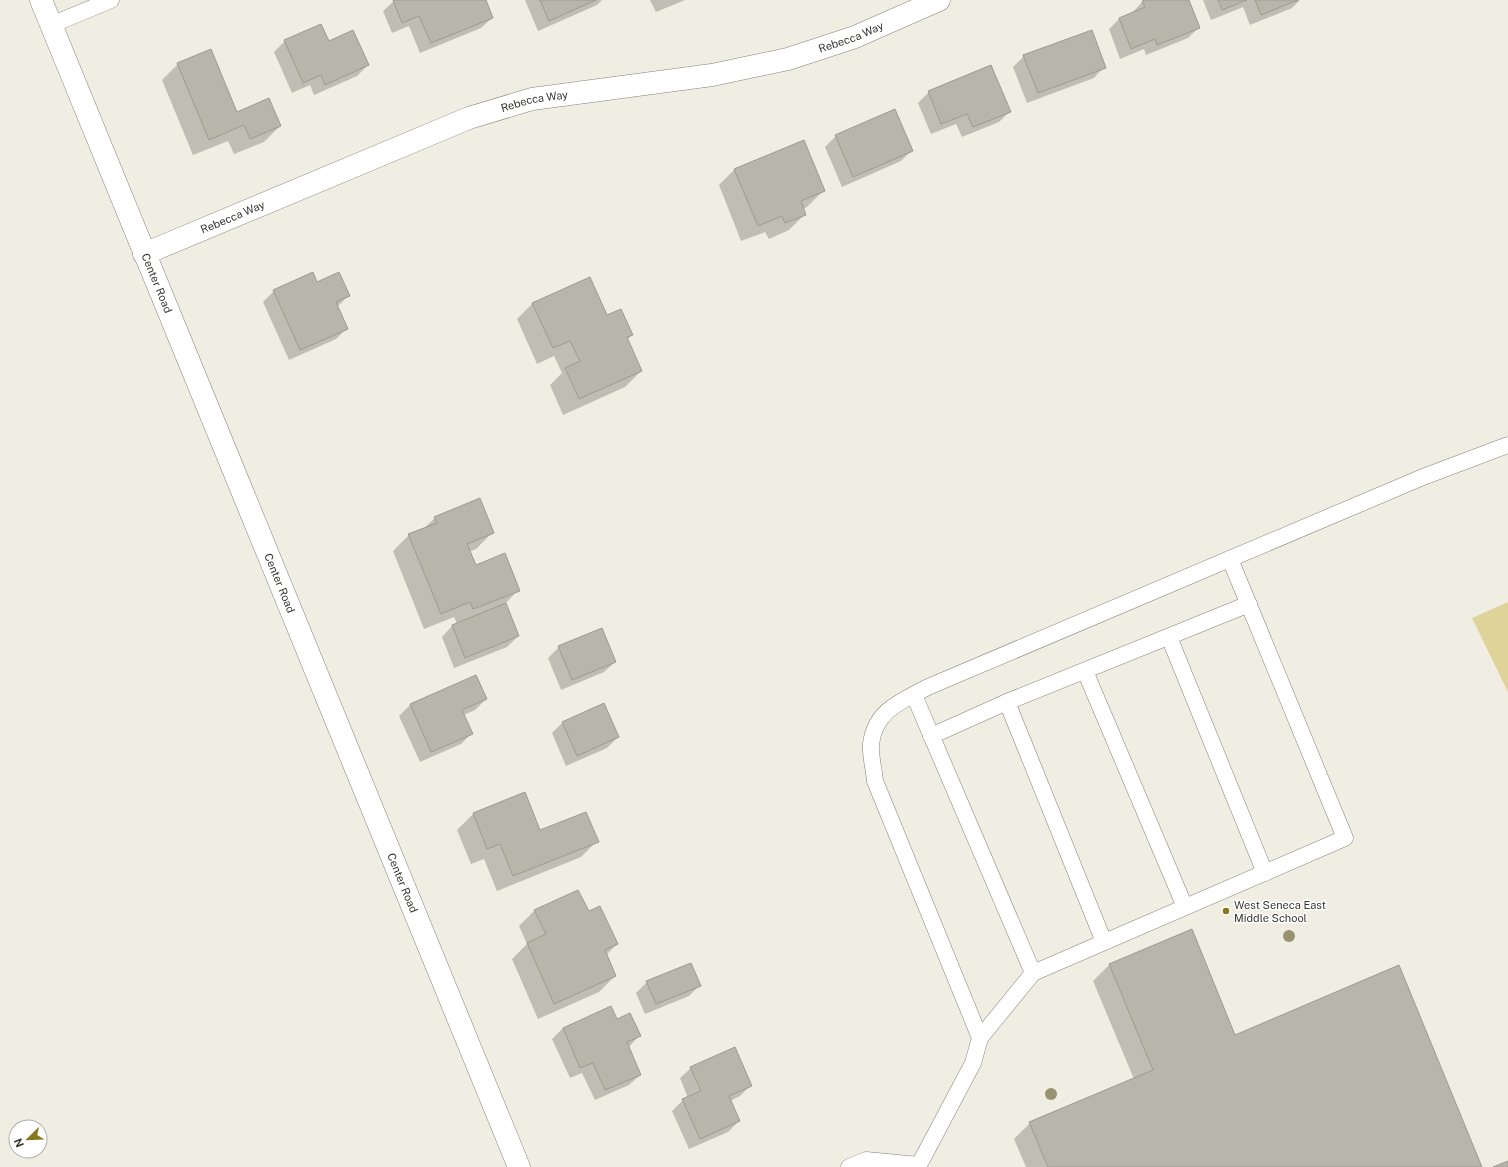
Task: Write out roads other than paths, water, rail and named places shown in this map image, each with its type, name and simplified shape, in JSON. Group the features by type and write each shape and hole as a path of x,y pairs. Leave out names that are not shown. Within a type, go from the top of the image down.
{"main road":[{"name":"Center Road","path":"40,0 519,1167"},
{"name":"Rebecca Way","path":"144,254 469,118 532,99 712,75 788,59 855,37 939,0"}],"lane":[{"path":"51,25 111,0"},
{"path":"980,1038 876,781 871,745 876,724 890,708 928,687 1423,478 1508,445"},
{"path":"850,1167 866,1160 919,1166 973,1063 980,1038 1033,973 1345,838 1230,559"},
{"path":"931,736 1007,702 1249,604"},
{"path":"1169,637 1265,872"},
{"path":"1085,671 1185,907"},
{"path":"914,695 1033,973"},
{"path":"1007,702 1104,942"}],"place":[{"name":"West Seneca East Middle School","path":"1226,911"}]}
